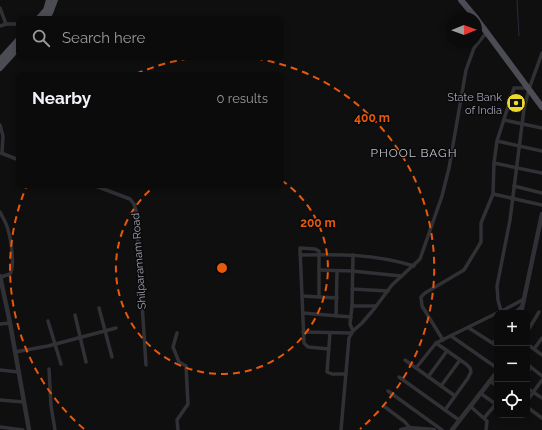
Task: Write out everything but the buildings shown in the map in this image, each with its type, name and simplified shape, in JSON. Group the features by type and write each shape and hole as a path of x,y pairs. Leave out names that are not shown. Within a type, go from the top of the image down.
{"main road":[{"path":"48,16 55,0"},
{"path":"461,0 471,12"},
{"path":"41,16 46,10 47,1"},
{"path":"482,26 542,107"},
{"path":"0,60 16,42"},
{"path":"0,68 16,50"}],"street":[{"path":"0,8 6,24"},
{"path":"0,26 6,24 16,24"},
{"path":"342,430 348,345 352,332 362,323 401,276 414,266 423,254 446,182 466,70 474,48 487,32"},
{"path":"499,310 497,286 507,238 524,109 529,88 542,52"},
{"path":"443,340 422,306 421,297 425,293 464,270 482,242 481,223 493,194 494,163 504,120 514,88 529,88"},
{"path":"504,120 542,128"},
{"path":"0,125 3,136 1,153 16,159"},
{"path":"498,141 542,151"},
{"path":"494,163 542,173"},
{"path":"514,186 542,192"},
{"name":"Shilparamam Road","path":"101,188 130,199 136,210 146,365"},
{"path":"493,194 542,205"},
{"path":"0,212 8,228 12,268 10,274 0,276 29,430"},
{"path":"521,310 540,235 542,214"},
{"path":"318,297 319,251 315,248 300,248 303,332 305,346 329,349"},
{"path":"300,255 353,255 379,257 414,266"},
{"path":"352,332 350,324 352,306 353,255"},
{"path":"319,270 352,271 401,276"},
{"path":"336,316 337,271"},
{"path":"352,289 388,291"},
{"path":"302,296 336,298"},
{"path":"503,310 524,299"},
{"path":"0,302 6,302"},
{"path":"352,306 376,306"},
{"path":"518,310 522,306"},
{"path":"98,308 112,357"},
{"path":"530,327 539,312"},
{"path":"303,314 351,318"},
{"path":"74,315 86,362"},
{"path":"416,368 436,343 494,315"},
{"path":"48,320 61,364"},
{"path":"0,324 10,323"},
{"path":"15,352 80,338 116,328"},
{"path":"469,328 493,343"},
{"path":"303,332 352,332"},
{"path":"177,333 174,347 179,362 186,366 188,398 188,404 177,420 178,430"},
{"path":"330,333 327,372 332,374 346,374"},
{"path":"452,336 494,366"},
{"path":"534,349 542,338"},
{"path":"436,343 470,368 471,372 445,410"},
{"path":"530,346 542,355"},
{"path":"428,377 447,351"},
{"path":"405,360 455,396"},
{"path":"441,386 460,360"},
{"path":"531,367 542,376"},
{"path":"49,369 51,406 55,430"},
{"path":"0,370 19,372"},
{"path":"452,430 494,376"},
{"path":"399,377 459,420"},
{"path":"530,398 542,380"},
{"path":"490,381 494,384"},
{"path":"388,390 442,430"},
{"path":"530,390 542,398"},
{"path":"480,392 494,402"},
{"path":"0,400 24,402"},
{"path":"470,406 488,423 486,430"},
{"path":"484,418 494,406"},
{"path":"385,407 405,422 410,428"},
{"path":"530,409 542,418"},
{"path":"0,427 23,430"},
{"path":"401,430 406,428 433,430"}],"waterway":[{"path":"517,0 519,36"}],"place":[{"name":"State Bank of India","path":"516,103"}],"district":[{"name":"PHOOL BAGH","path":"414,153"}]}
